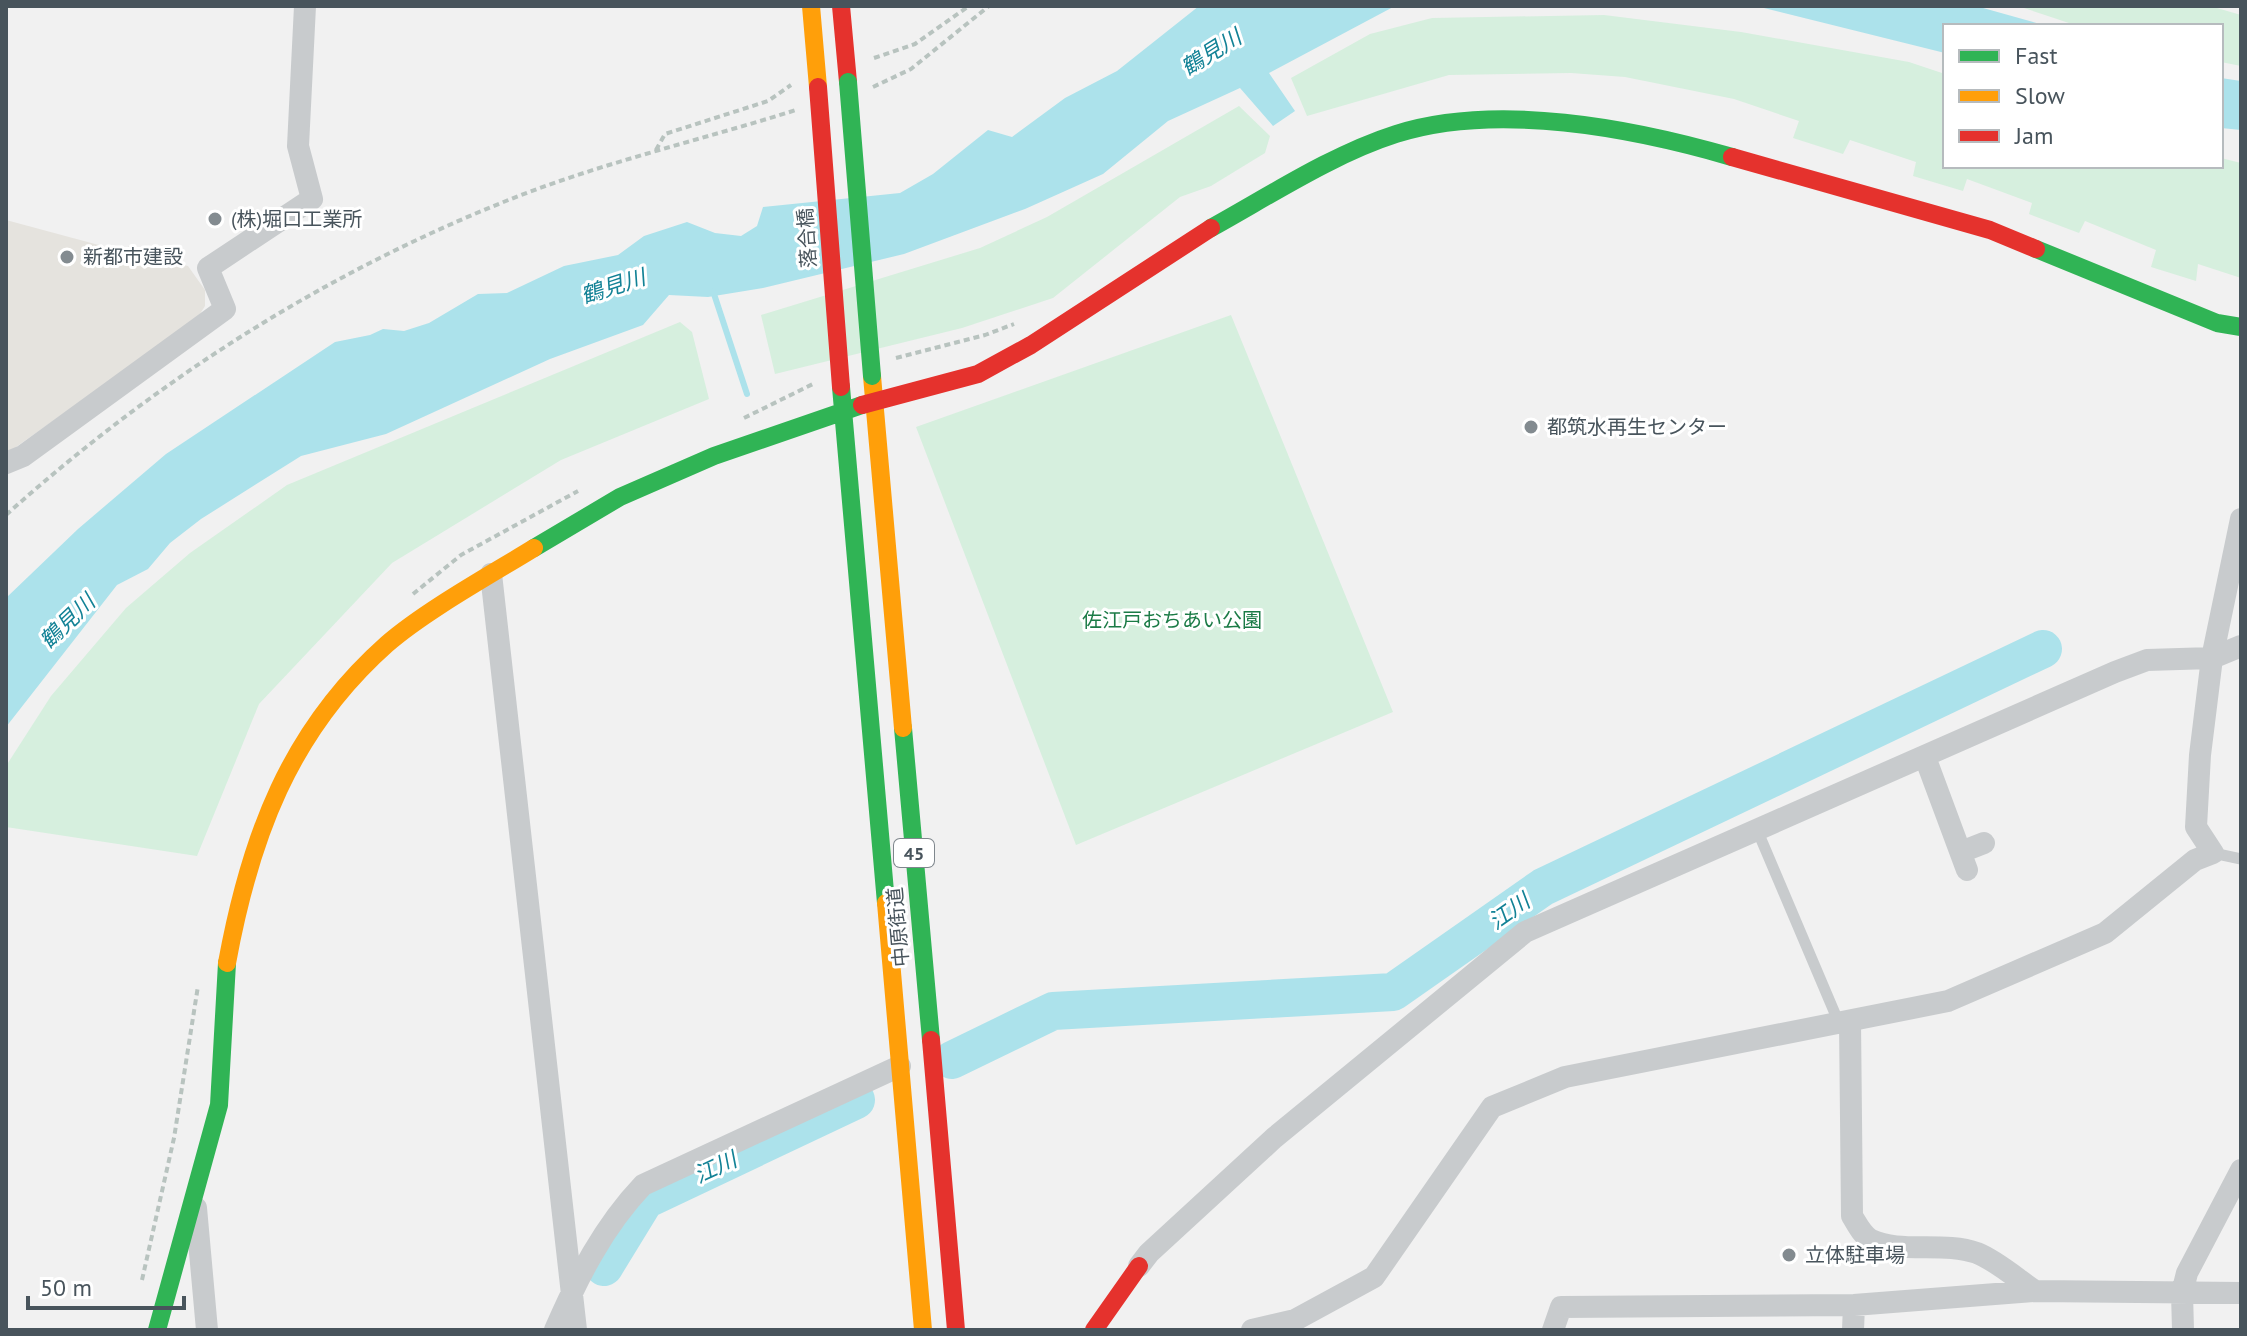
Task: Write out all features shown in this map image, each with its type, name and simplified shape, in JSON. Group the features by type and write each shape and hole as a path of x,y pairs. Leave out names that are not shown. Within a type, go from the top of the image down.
{"street":[{"path":"6,463 23,456 225,309 208,268 312,199 298,146 305,6"},
{"name":"45","path":"811,6 811,84"},
{"name":"45","path":"841,6 854,86"},
{"name":"落合橋","path":"811,84 835,382"},
{"name":"中原街道","path":"854,86 872,376 956,1330"},
{"path":"299,106 328,96"},
{"path":"157,1330 219,1105 226,967 236,914 263,821 283,775 307,735 367,663 418,620 620,497 673,472 875,400 978,374 1031,345 1205,231 1308,175 1394,135 1450,121 1587,124 1687,144 1990,230 2217,323 2241,327"},
{"name":"中原街道","path":"835,382 843,413 923,1330"},
{"path":"1252,1330 1290,1325 1374,1277 1492,1107 1565,1077 1948,1001 2105,933 2195,860 2213,853 2196,827 2200,755 2212,658 2241,519"},
{"path":"491,574 576,1330"},
{"path":"1094,1330 1149,1253 1274,1138 1525,932 2147,660 2212,658 2241,646"},
{"path":"1925,757 1964,861 1984,843"},
{"path":"1844,1022 1852,1216 1860,1230 1871,1240 1892,1244 1953,1246 1980,1254 2035,1291"},
{"path":"555,1330 572,1291 613,1217 643,1185 900,1066"},
{"path":"2183,1330 2182,1293 2187,1273 2241,1170"},
{"path":"195,1199 207,1330"},
{"path":"1553,1330 1561,1307 1854,1305 2035,1291 2241,1293"},
{"path":"1853,1330 1854,1305"}],"lane":[{"path":"1758,832 1844,1022"},
{"path":"2213,853 2241,859"}],"path":[{"path":"871,59 915,44 969,6"},
{"path":"854,86 911,69 989,6"},
{"path":"656,151 665,134 768,101 792,84 811,84"},
{"path":"6,515 60,467 219,348 305,296 415,240 502,202 656,151 798,109"},
{"path":"889,360 985,335 1026,319"},
{"path":"734,423 835,382"},
{"path":"402,603 461,555 563,497 592,485"},
{"path":"141,1284 174,1138 199,981"}],"shaded area":[{"path":"6,220 121,251 133,244 140,254 188,266 205,290 205,306 196,320 6,454"}],"green space":[{"path":"2018,6 2210,6 2241,15 2241,66 2223,62 2223,24 2072,24"},
{"path":"1604,15 1741,32 1909,62 1943,73 1943,168 2223,168 2223,158 2241,163 2241,278 2198,264 2196,281 2151,267 2156,250 2085,221 2079,233 2029,214 2032,203 1967,179 1963,191 1913,176 1916,162 1850,140 1843,154 1793,138 1799,121 1734,99 1625,77 1571,73 1449,75 1307,116 1291,78 1370,34 1432,18"},
{"path":"1239,106 1270,136 1265,153 1211,186 1180,197 1053,298 962,328 775,374 761,315 980,248 1047,217"},
{"name":"佐江戸おちあい公園","path":"1231,315 1393,712 1076,845 916,427"},
{"path":"680,322 692,332 709,399 561,460 392,563 259,704 197,856 6,827 6,766 51,696 126,608 190,553 287,485"}],"water":[{"name":"鶴見川","path":"1199,6 1395,6 1269,73 1295,111 1273,126 1240,88 1168,121 1103,174 1025,209 904,254 763,288 708,297 669,295 643,325 550,359 386,434 301,456 201,519 170,543 148,569 117,585 6,727 6,598 78,529 166,454 335,342 383,329 404,331 429,323 478,294 507,293 564,266 618,255 644,236 687,222 715,233 741,236 757,226 763,207 900,193 933,174 988,130 1012,137 1065,98 1117,71"},
{"path":"1756,6 1976,6 2040,24 1943,24 1943,53"},
{"path":"2223,78 2241,81 2241,130 2223,128"}],"waterway":[{"path":"713,291 747,394"},
{"name":"江川","path":"952,1060 1053,1011 1393,992 1543,887 2043,649"},
{"name":"江川","path":"604,1267 645,1200 856,1100"}],"traffic: fast":[{"path":"848,82 872,376"},
{"path":"1211,228 1302,176 1372,142 1435,125 1477,120 1564,123 1652,137 1732,157"},
{"path":"2036,249 2217,323 2241,327"},
{"path":"841,387 886,903"},
{"path":"534,548 620,497 714,456 862,405"},
{"path":"903,728 931,1040"},
{"path":"157,1330 219,1105 227,963"}],"traffic: slow":[{"path":"811,6 818,87"},
{"path":"872,376 903,728"},
{"path":"227,963 236,917 262,830 299,750 324,713 353,678 402,632 534,548"},
{"path":"886,903 923,1330"}],"traffic: jam":[{"path":"841,6 848,82"},
{"path":"818,87 841,387"},
{"path":"1732,157 1990,230 2036,249"},
{"path":"862,405 978,374 1031,345 1211,228"},
{"path":"931,1040 956,1330"},
{"path":"1094,1330 1139,1266"}],"place":[{"name":"(株)堀口工業所","path":"215,219"},
{"name":"新都市建設","path":"67,257"},
{"name":"都筑水再生センター","path":"1531,427"},
{"name":"立体駐車場","path":"1789,1255"}]}
